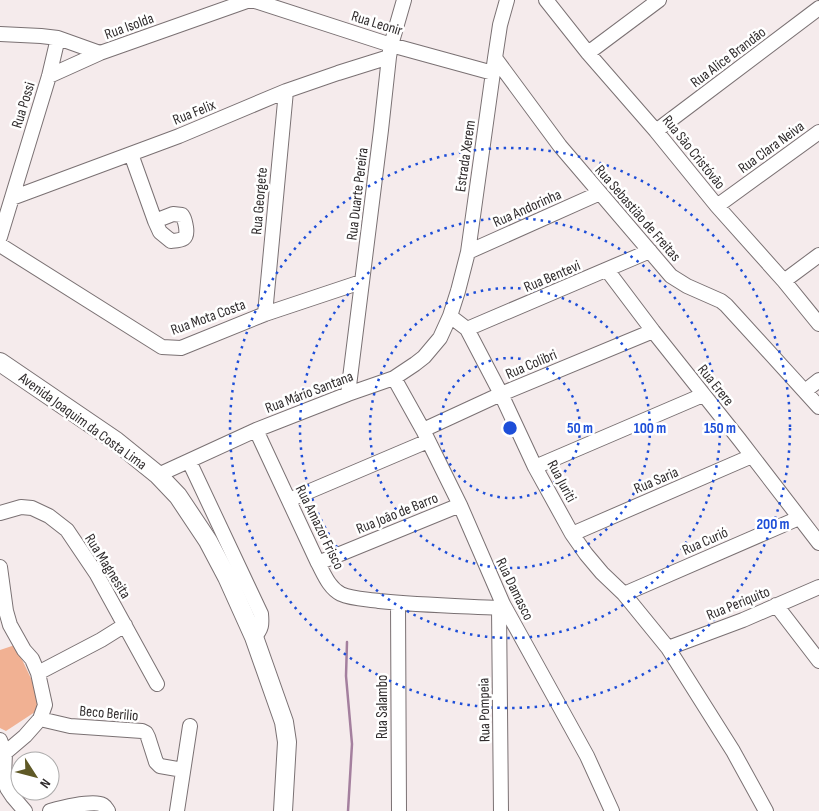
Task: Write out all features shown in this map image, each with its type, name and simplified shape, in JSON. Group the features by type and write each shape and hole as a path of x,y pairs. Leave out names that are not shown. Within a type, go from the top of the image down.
{"main road":[{"name":"Avenida Joaquim da Costa Lima","path":"0,362 116,441 158,475 178,496 208,541 227,577 254,637 284,722 287,742 283,811"}],"street":[{"name":"Rua Leonir","path":"251,0 390,51 493,73"},
{"name":"Rua Isolda","path":"49,76 100,54 251,0"},
{"name":"Rua Duarte Pereira","path":"348,394 390,51 404,0"},
{"name":"Estrada Xerem","path":"450,316 468,252 500,25 507,0"},
{"name":"Rua São Cristóvão","path":"546,0 588,53 819,324"},
{"path":"588,53 659,0"},
{"name":"Rua Alice Brandão","path":"656,131 819,8"},
{"path":"0,34 58,38 100,54"},
{"name":"Rua Possi","path":"0,237 49,76 58,38"},
{"name":"Rua Felix","path":"12,198 179,136 286,91 338,73 390,51"},
{"name":"Rua Sebastião de Freitas","path":"495,58 560,146 671,276 687,286 720,300 726,305 819,407"},
{"name":"Rua Georgete","path":"265,314 286,91"},
{"name":"Rua Clara Neiva","path":"717,206 819,132"},
{"path":"131,154 155,221"},
{"name":"Rua Andorinha","path":"468,252 600,193"},
{"name":"Rua Mota Costa","path":"0,245 162,347 180,348 265,314 361,282"},
{"name":"Rua Bentevi","path":"467,330 650,251"},
{"path":"784,281 819,255"},
{"name":"Rua Erere","path":"607,270 819,543"},
{"name":"Rua Juriti","path":"450,316 467,330 502,394 536,466 572,534 586,554 624,594 668,648"},
{"name":"Rua Mário Santana","path":"158,475 256,430 394,378 415,364 432,348 443,333 450,316"},
{"name":"Rua Colibri","path":"289,500 426,436 502,394 653,331"},
{"name":"Rua Damasco","path":"394,378 426,436 460,505 501,606 587,756 612,811"},
{"path":"805,391 819,380"},
{"path":"536,466 703,395"},
{"name":"Rua Amazor Frisco","path":"256,430 318,563 335,590 354,598 398,603 501,606"},
{"name":"Rua Saria","path":"572,534 752,456"},
{"path":"189,461 260,614 262,624 254,637"},
{"name":"Rua Joāo de Barro","path":"318,563 460,505"},
{"name":"Rua Magnesita","path":"0,513 21,507 32,508 49,516 66,530 96,573 157,684"},
{"name":"Rua Curió","path":"624,594 799,518"},
{"path":"0,567 6,611 10,625 24,650 32,659 38,673 45,705 40,719 25,736 3,747 4,777 7,788 25,811"},
{"name":"Rua Periquito","path":"668,648 743,620 819,587"},
{"name":"Rua Salambo","path":"398,603 399,811"},
{"path":"776,605 819,661"},
{"name":"Rua Pompeia","path":"501,606 501,811"},
{"path":"38,673 101,640 125,625"},
{"path":"668,648 733,751 766,811"},
{"name":"Beco Berilio","path":"40,719 70,726 142,731 146,733 156,762 160,766 183,770"},
{"path":"177,811 190,726"},
{"path":"50,811 72,809 90,803 104,805 108,811"}],"shaded area":[{"path":"15,645 39,695 38,710 6,731 0,728 0,650"}],"waterway":[{"path":"347,642 346,676 352,744 348,811"}]}
